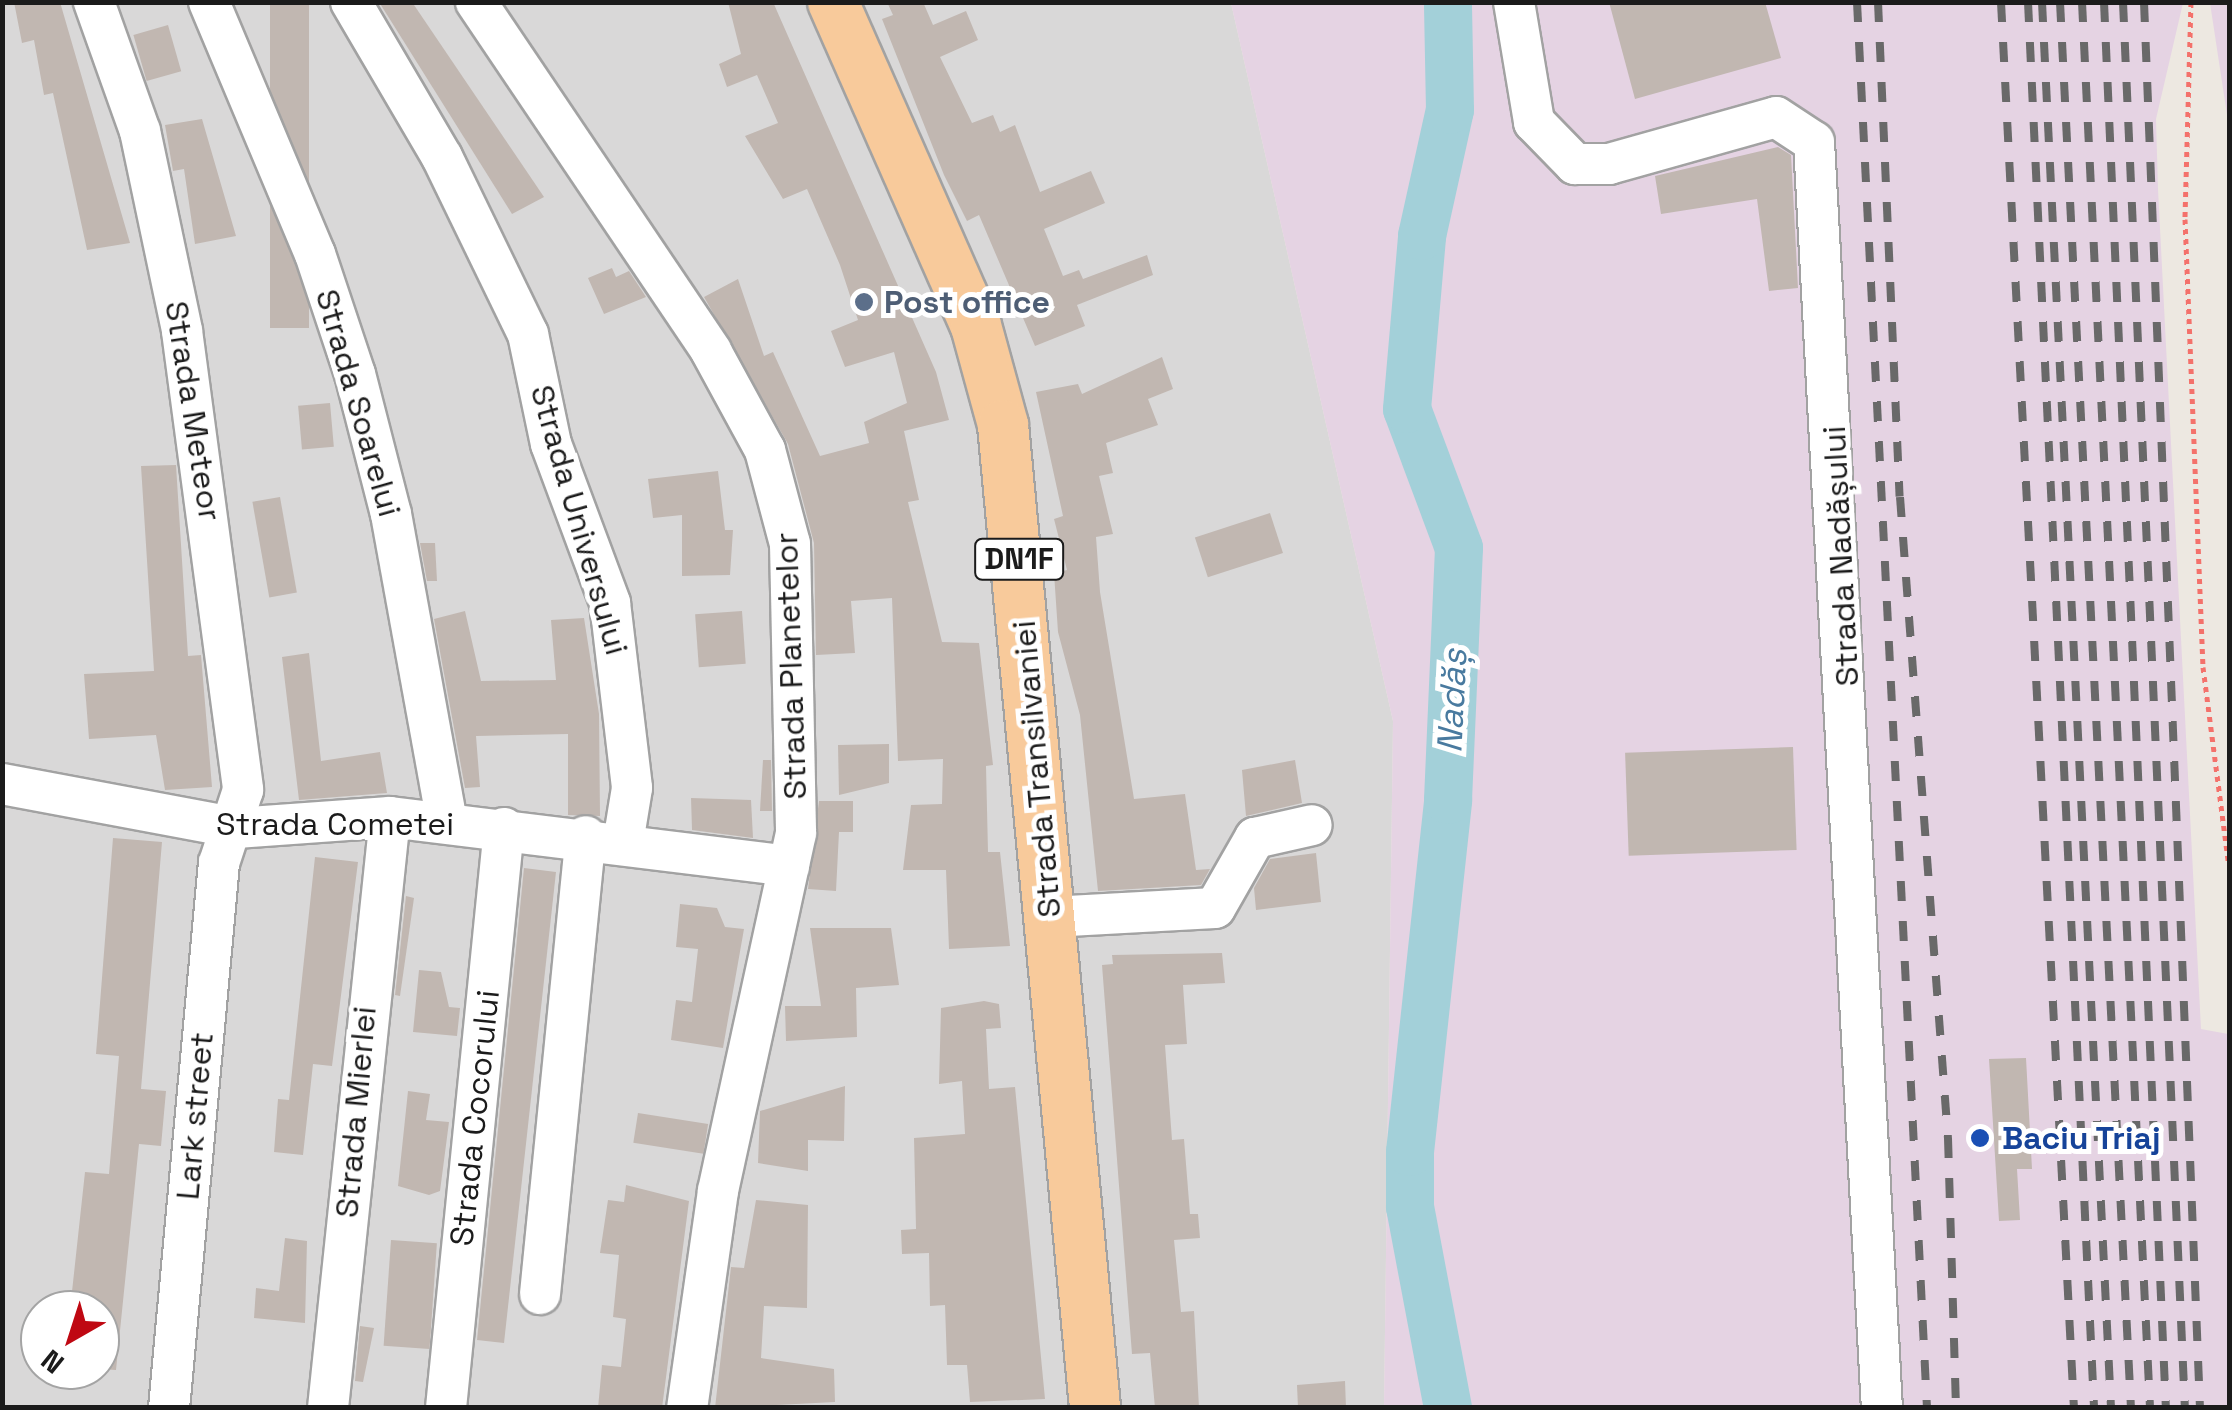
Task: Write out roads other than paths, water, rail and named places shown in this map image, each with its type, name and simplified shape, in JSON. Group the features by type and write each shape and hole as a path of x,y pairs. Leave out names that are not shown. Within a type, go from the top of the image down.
{"main road":[{"name":"Strada Transilvaniei","path":"833,2 955,274 998,408 1095,1408"}],"street":[{"name":"Strada Meteor","path":"94,2 140,131 182,331 234,688 244,790 236,828"},
{"name":"Strada Soarelui","path":"209,2 354,374 392,514 447,822"},
{"name":"Strada Universului","path":"352,2 528,334 551,444 610,602 632,788 605,839"},
{"name":"Strada Planetelor","path":"476,2 711,350 765,450 794,587 800,787 790,866 718,1191 687,1408"},
{"name":"Strada Nadășului","path":"1514,2 1534,122 1576,164 1609,164 1776,117 1814,142 1882,1408"},
{"name":"Strada Cometei","path":"2,784 236,828 390,818 605,839 790,866"},
{"name":"Strada Mierlei","path":"328,1408 390,818"},
{"path":"1050,918 1216,908 1255,838 1312,825"},
{"name":"Lark street","path":"169,1408 217,880 236,828"},
{"name":"Strada Cocorului","path":"446,1408 504,828"},
{"path":"540,1294 605,839"}],"waterway":[{"name":"Nadăș","path":"1448,2 1450,110 1422,236 1407,409 1459,548 1448,800 1410,1152 1410,1207 1448,1408"}],"railway":[{"path":"1857,2 1927,1408"},
{"path":"1878,2 1900,497 1948,1138 1956,1408"},
{"path":"2001,2 2074,1408"},
{"path":"2028,2 2094,1408"},
{"path":"2042,2 2111,1408"},
{"path":"2060,2 2131,1408"},
{"path":"2082,2 2150,1408"},
{"path":"2104,2 2166,1408"},
{"path":"2123,2 2185,1408"},
{"path":"2144,2 2200,1408"}],"place":[{"name":"Post office","path":"864,302"},
{"name":"Baciu Triaj","path":"1980,1138"}]}
